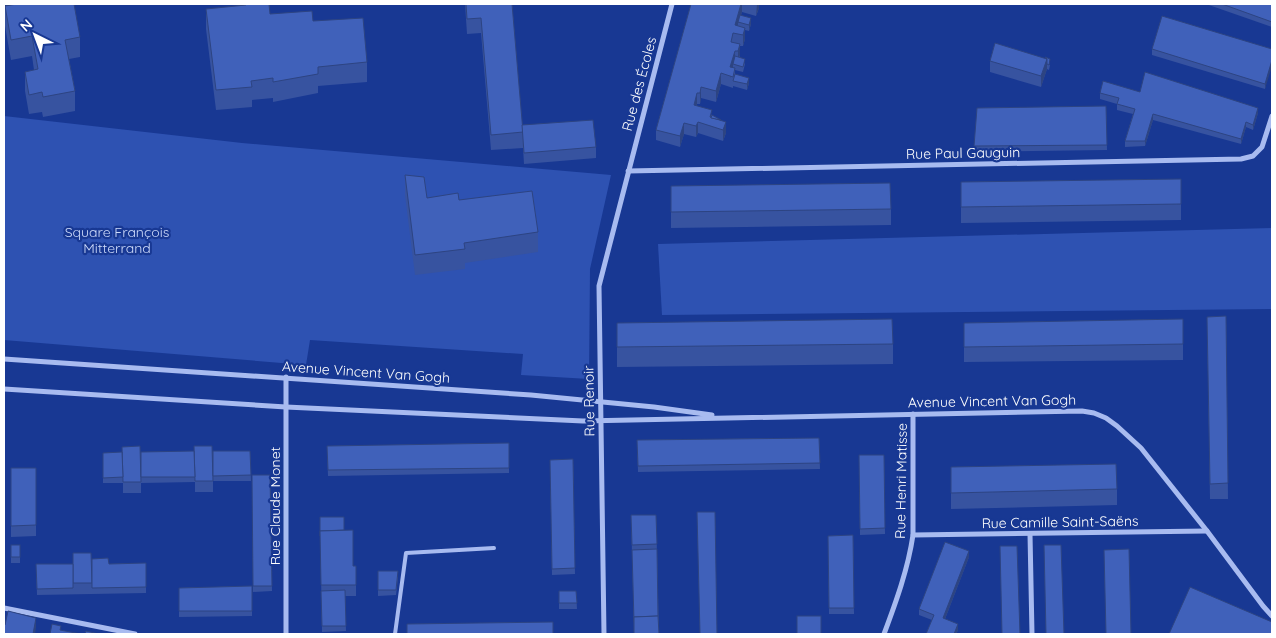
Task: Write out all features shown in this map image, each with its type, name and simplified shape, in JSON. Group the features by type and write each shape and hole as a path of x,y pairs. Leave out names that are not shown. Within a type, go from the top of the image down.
{"street":[{"name":"Rue des Écoles","path":"628,171 672,4"},
{"name":"Rue Paul Gauguin","path":"628,171 1240,159 1253,156 1262,147 1272,116"},
{"name":"Rue Renoir","path":"604,634 599,292 600,278 628,171"},
{"name":"Avenue Vincent Van Gogh","path":"4,359 499,392 725,417"},
{"name":"Rue Claude Monet","path":"286,377 286,634"},
{"name":"Avenue Vincent Van Gogh","path":"4,389 286,407 464,416 601,420 1082,411 1094,413 1117,426 1141,448 1272,616"},
{"name":"Rue Henri Matisse","path":"884,634 907,568 913,534 913,414"},
{"name":"Rue Camille Saint-Saëns","path":"913,534 1207,531"},
{"path":"1030,534 1032,634"},
{"path":"4,608 135,634"}],"lane":[{"path":"395,634 406,553 494,548"}],"green space":[{"name":"Square François Mitterrand","path":"4,116 242,143 611,175 590,269 589,379 521,375 523,354 310,340 306,365 4,340"},
{"path":"1272,228 1272,309 662,315 658,244"}],"building":[{"path":"17,4 74,4 80,37 65,40 75,91 43,97 42,92 29,95 25,72 38,69 32,36 11,40 5,6"},
{"path":"245,4 269,4 270,14 312,11 313,21 363,18 367,62 318,67 318,74 273,82 273,78 251,81 252,87 216,90 206,9"},
{"path":"466,4 512,4 523,132 491,135 481,18 467,19"},
{"path":"691,4 741,4 735,25 745,28 743,35 733,33 731,42 740,44 738,51 735,51 730,67 735,68 733,77 721,73 716,91 701,87 700,93 697,93 694,105 712,110 710,117 726,122 723,130 698,122 696,126 684,123 680,136 656,130"},
{"path":"1222,4 1272,4 1272,22"},
{"path":"740,15 751,18 749,25 738,22"},
{"path":"1162,16 1272,49 1272,60 1265,84 1152,49"},
{"path":"995,43 1047,59 1041,76 990,61"},
{"path":"735,56 745,59 743,67 733,64"},
{"path":"1045,57 1050,59 1049,65 1047,64"},
{"path":"1145,72 1258,108 1253,125 1246,122 1241,139 1153,114 1145,141 1125,141 1135,109 1117,104 1119,98 1100,93 1103,81 1140,92"},
{"path":"735,74 749,78 747,84 733,81"},
{"path":"1106,106 1107,145 974,146 977,108"},
{"path":"712,115 721,120 711,118"},
{"path":"593,120 596,147 524,153 522,125"},
{"path":"405,175 424,177 427,198 458,193 459,200 532,191 538,232 464,243 465,249 415,255"},
{"path":"1181,179 1181,204 961,207 961,182"},
{"path":"890,183 891,209 671,212 671,186"},
{"path":"1226,316 1228,483 1210,484 1207,317"},
{"path":"892,319 893,344 617,347 617,323"},
{"path":"1183,319 1183,344 964,347 964,323"},
{"path":"819,438 820,463 638,466 637,440"},
{"path":"509,443 509,468 328,470 327,446"},
{"path":"140,446 141,482 123,482 122,447"},
{"path":"194,446 212,446 213,481 195,481"},
{"path":"194,451 195,477 141,477 141,452"},
{"path":"213,451 250,451 251,475 213,476"},
{"path":"122,452 123,477 103,478 103,453"},
{"path":"859,455 884,455 885,528 860,529"},
{"path":"573,459 575,568 552,569 550,460"},
{"path":"1116,464 1117,489 951,493 951,467"},
{"path":"11,468 36,468 36,525 11,526"},
{"path":"252,475 270,475 272,586 253,586"},
{"path":"697,512 715,512 717,634 700,634"},
{"path":"631,515 656,515 657,544 632,545"},
{"path":"320,517 344,517 344,530 320,531"},
{"path":"353,530 353,566 356,566 356,585 321,585 320,531"},
{"path":"853,535 854,608 829,608 828,536"},
{"path":"945,542 969,551 943,618 958,624 954,634 926,634 934,615 919,609"},
{"path":"11,545 20,545 20,557 11,557"},
{"path":"1044,545 1061,545 1064,634 1046,634"},
{"path":"1000,546 1017,546 1020,634 1002,634"},
{"path":"657,549 658,616 634,617 634,622 632,550"},
{"path":"1129,549 1131,634 1106,634 1104,550"},
{"path":"73,553 91,553 92,583 73,583"},
{"path":"108,558 109,564 146,563 146,587 92,588 92,559"},
{"path":"36,564 73,564 73,588 37,589"},
{"path":"378,571 398,571 396,590 378,590"},
{"path":"252,586 252,611 179,611 179,588"},
{"path":"1190,587 1272,622 1272,634 1169,634"},
{"path":"345,590 346,626 322,626 321,591"},
{"path":"559,591 576,591 577,603 559,603"},
{"path":"8,611 36,618 33,634 4,634 4,624"},
{"path":"658,616 659,634 634,634 634,617"},
{"path":"797,616 821,616 821,634 797,634"},
{"path":"553,622 553,634 407,634 407,624"},
{"path":"52,624 61,626 60,630 81,634 50,634"},
{"path":"86,631 99,634 85,634"}]}
